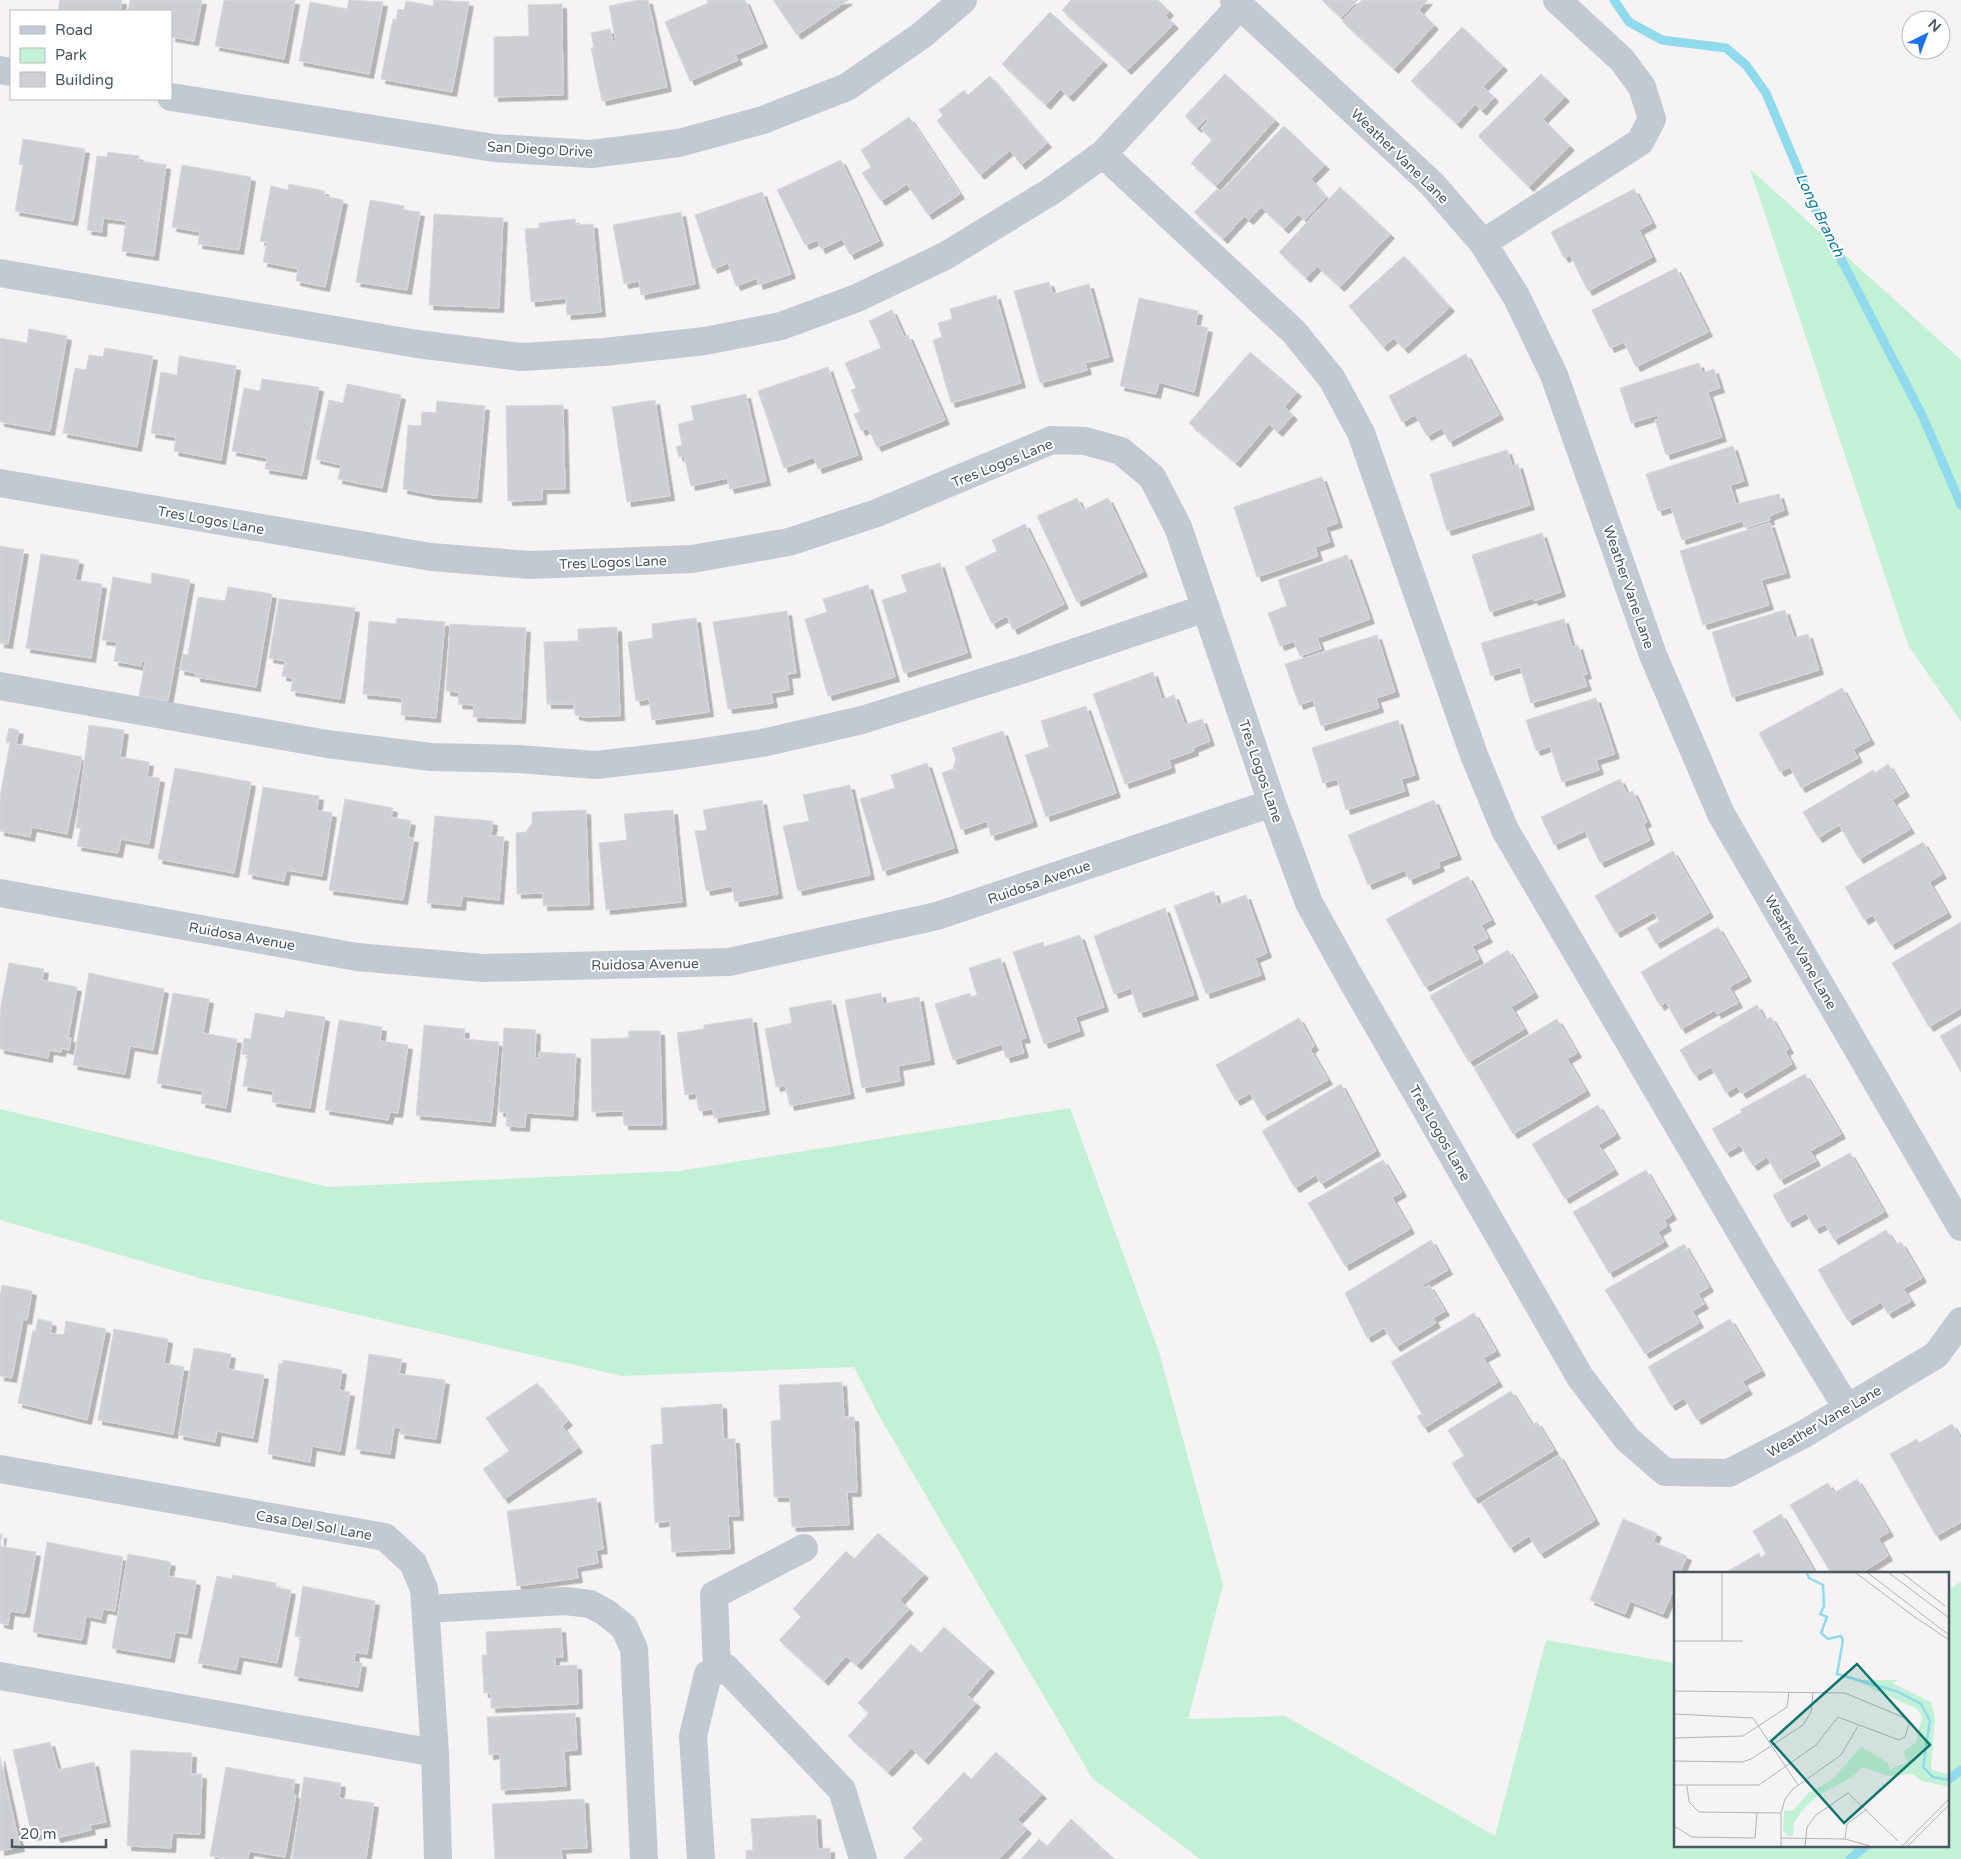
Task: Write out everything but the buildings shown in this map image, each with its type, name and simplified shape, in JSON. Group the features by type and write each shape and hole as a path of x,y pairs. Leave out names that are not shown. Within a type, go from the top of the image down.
{"street":[{"name":"San Diego Drive","path":"172,97 494,148 591,154 679,143 763,120 847,87 922,35 963,0"},
{"path":"1483,243 1640,142 1652,119 1642,87 1622,60 1556,0"},
{"path":"0,273 416,344 521,357 613,351 706,341 781,326 858,298 945,256 1050,192 1103,154 1237,3"},
{"name":"Weather Vane Lane","path":"1237,3 1432,184 1483,243 1516,296 1554,375 1653,655 1721,814 1961,1227"},
{"path":"1103,154 1294,332 1332,379 1361,433 1470,746 1505,830 1847,1408"},
{"name":"Tres Logos Lane","path":"0,483 431,557 530,564 692,559 789,542 877,513 1052,440 1085,441 1121,450 1152,477 1178,527 1272,803 1309,903 1575,1368 1627,1439 1665,1472"},
{"path":"0,686 327,744 431,757 518,759 596,765 762,743 862,720 1031,667 1206,608"},
{"name":"Ruidosa Avenue","path":"0,894 357,957 483,968 729,962 937,916 1272,803"},
{"name":"Weather Vane Lane","path":"1665,1472 1729,1473 1804,1434 1936,1355 1961,1321"},
{"name":"Casa Del Sol Lane","path":"0,1469 385,1537 413,1563 424,1589 435,1753 438,1859"},
{"path":"717,1671 714,1595 804,1548"},
{"path":"426,1609 565,1601 590,1604 605,1612 624,1627 634,1650 644,1859"},
{"path":"702,1859 693,1736 708,1674 726,1668 842,1790 864,1859"},
{"path":"0,1676 435,1753"}],"green space":[{"path":"1750,169 1961,360 1961,722 1908,645"},
{"path":"1070,1108 1159,1352 1223,1585 1188,1719 1285,1716 1495,1836 1546,1640 1674,1663 1674,1846 1948,1846 1948,1589 1961,1582 1961,1859 1200,1859 1092,1778 878,1414 854,1367 622,1376 203,1279 0,1220 0,1109 328,1187 679,1171"}],"waterway":[{"name":"Long Branch","path":"1614,0 1629,22 1662,40 1726,48 1746,65 1766,93 1813,205 1923,417 1961,505"},
{"name":"Long Branch","path":"1948,1780 1961,1770"},
{"name":"Long Branch","path":"1850,1859 1866,1846"}]}
